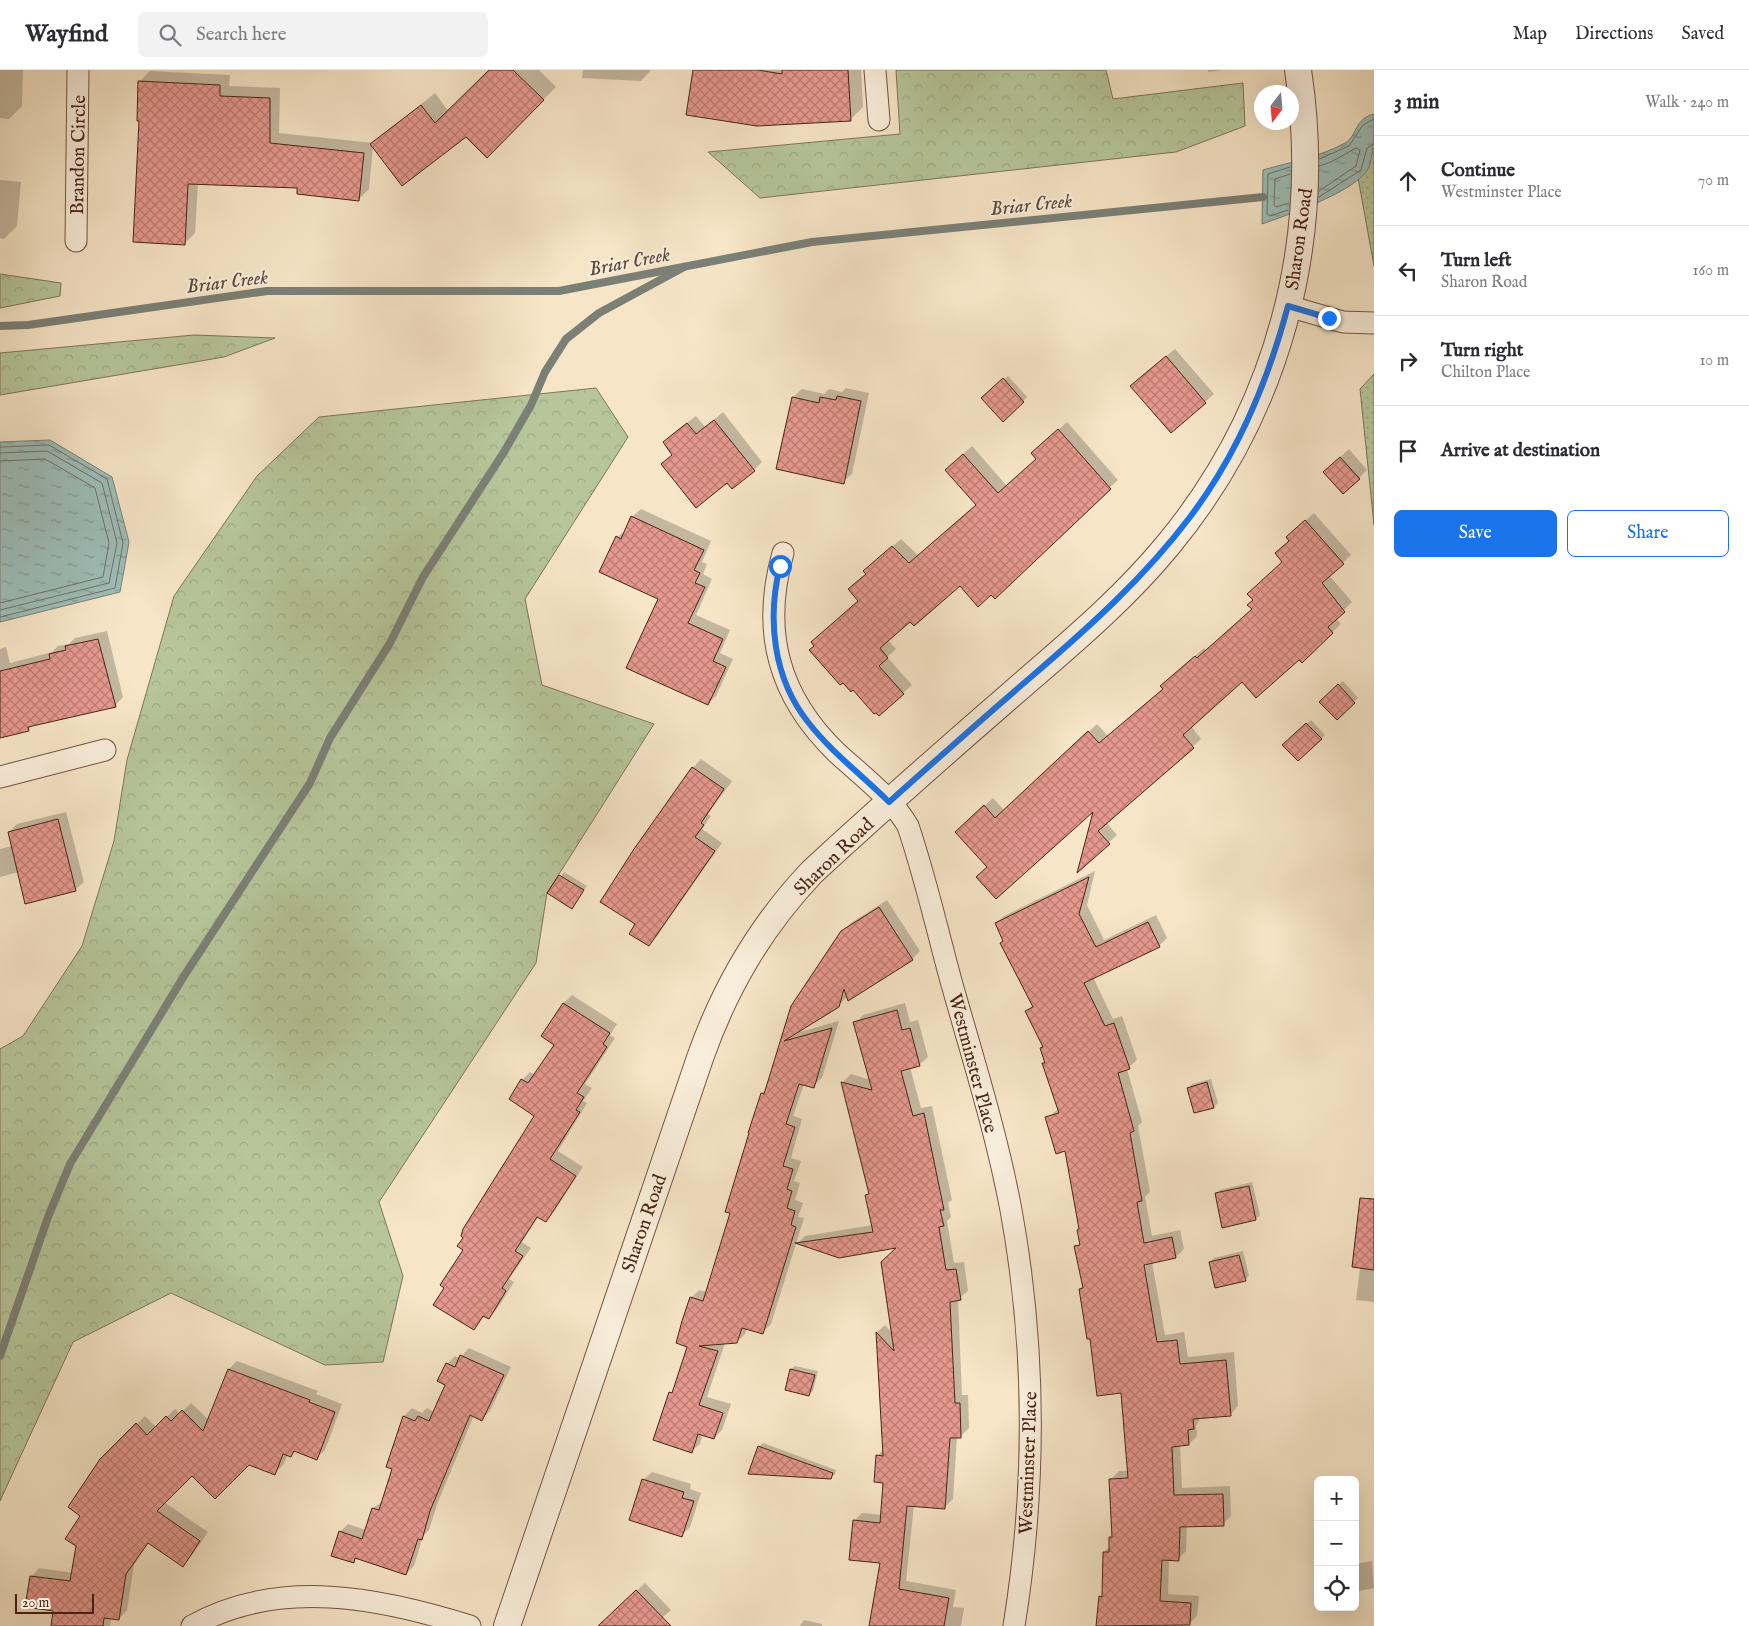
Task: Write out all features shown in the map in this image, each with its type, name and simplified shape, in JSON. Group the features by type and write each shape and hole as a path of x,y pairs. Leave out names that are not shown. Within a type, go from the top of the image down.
{"street":[{"name":"Brandon Circle","path":"76,241 78,70"},
{"path":"875,70 879,120"},
{"name":"Sharon Road","path":"506,1626 679,1115 722,1000 748,953 780,907 812,872 1087,629 1122,595 1168,544 1201,500 1247,420 1274,356 1288,306 1303,230 1306,132 1298,70"},
{"path":"1288,306 1342,322 1374,323"},
{"name":"Westminster Place","path":"783,553 775,588 772,614 777,654 791,694 808,722 822,738 889,802 908,826 918,855 995,1138 1018,1255 1025,1318 1030,1426 1028,1506 1014,1626"},
{"path":"0,778 105,750"},
{"path":"192,1626 219,1612 257,1602 322,1596 386,1603 470,1626"}],"green space":[{"path":"896,70 1106,70 1113,99 1243,83 1245,126 1176,152 760,198 708,152 900,134"},
{"path":"1374,148 1374,266 1355,161"},
{"path":"0,274 61,283 60,296 0,308"},
{"path":"194,335 275,338 224,357 0,395 0,353"},
{"path":"1374,374 1374,525 1360,389"},
{"path":"596,388 628,437 525,599 542,685 654,724 547,893 536,963 379,1202 403,1276 383,1362 325,1365 171,1293 73,1342 0,1501 0,1049 23,1036 82,946 114,841 127,760 174,596 257,476 319,417"}],"water":[{"path":"1374,114 1372,154 1369,167 1363,176 1321,201 1262,224 1263,170 1315,156 1345,143 1352,136 1359,123"},
{"path":"50,440 112,477 129,542 120,592 0,622 0,442"}],"building":[{"path":"489,70 513,70 544,100 487,158 466,137 402,186 370,144 421,105 435,123"},
{"path":"693,70 758,70 782,74 782,70 848,70 851,121 757,126 686,115"},
{"path":"138,81 220,85 220,96 270,98 270,143 364,153 359,201 297,194 297,188 188,184 185,245 133,242 139,121 137,121"},
{"path":"1166,356 1206,403 1171,433 1130,386"},
{"path":"1003,378 1024,402 1003,422 981,398"},
{"path":"837,396 861,401 844,484 776,469 792,397 819,403 820,397 836,400"},
{"path":"714,420 755,471 732,489 727,483 696,508 661,464 672,455 663,442 687,423 696,434"},
{"path":"1058,429 1111,489 995,599 991,595 978,607 960,586 914,626 910,622 880,648 888,658 879,666 904,694 879,716 876,713 874,714 853,690 851,692 843,683 840,685 809,650 814,646 811,642 858,601 848,589 866,574 863,571 892,546 909,563 976,505 945,470 963,454 998,493 1036,459 1031,453"},
{"path":"1340,457 1360,479 1343,494 1323,472"},
{"path":"631,516 704,550 694,570 700,573 695,583 705,587 688,623 723,639 713,661 726,667 708,705 626,668 658,599 599,572 616,536 621,539"},
{"path":"1305,520 1344,564 1322,583 1345,612 1328,627 1333,633 1302,663 1299,660 1256,698 1242,682 1183,735 1194,748 1098,831 1110,844 1077,873 1093,812 996,899 976,877 987,867 955,832 984,805 995,818 1088,731 1099,743 1163,689 1160,686 1195,656 1197,658 1252,609 1247,605 1253,600 1247,594 1282,562 1275,553 1289,541 1286,537"},
{"path":"98,639 116,707 28,727 29,731 0,738 0,671 50,659 49,654 66,650 65,646"},
{"path":"1338,684 1355,703 1337,720 1319,702"},
{"path":"1306,723 1322,739 1298,761 1282,745"},
{"path":"692,767 724,789 701,823 704,825 695,837 715,851 649,946 629,934 635,924 600,902 634,849"},
{"path":"58,819 76,891 25,904 8,832"},
{"path":"559,875 584,890 572,909 547,893"},
{"path":"1089,877 1079,914 1096,947 1148,922 1160,947 1084,983 1105,1026 1114,1023 1130,1069 1118,1073 1134,1131 1130,1133 1142,1201 1137,1202 1144,1243 1172,1237 1176,1258 1144,1265 1157,1342 1177,1340 1180,1364 1226,1360 1231,1416 1193,1419 1194,1429 1188,1430 1189,1445 1172,1447 1174,1495 1223,1494 1224,1526 1180,1527 1179,1561 1162,1560 1160,1601 1191,1603 1190,1625 1096,1626 1099,1596 1102,1597 1103,1552 1109,1552 1109,1537 1112,1537 1109,1479 1128,1478 1121,1393 1097,1396 1090,1339 1087,1339 1079,1289 1083,1288 1074,1246 1080,1245 1077,1230 1079,1229 1065,1151 1056,1154 1045,1117 1059,1113 1042,1063 1045,1063 1040,1048 1043,1047 1025,1011 1033,1007 1000,943 1003,941 995,923"},
{"path":"879,907 913,960 848,1001 844,989 839,1007 784,1041 832,1028 814,1088 799,1084 786,1124 795,1127 783,1166 793,1169 787,1189 792,1191 787,1208 795,1211 791,1225 796,1227 763,1334 742,1328 737,1343 699,1346 718,1351 699,1405 723,1413 714,1439 698,1434 692,1453 653,1440 669,1392 672,1393 687,1347 676,1343 682,1321 690,1297 703,1301 730,1213 725,1212 748,1133 761,1093 764,1094 791,1006 841,931"},
{"path":"563,1003 610,1033 603,1044 607,1047 577,1093 584,1097 576,1110 580,1112 550,1159 576,1176 546,1222 537,1217 515,1251 523,1256 502,1288 506,1291 489,1319 483,1316 474,1330 433,1305 444,1288 440,1285 463,1250 457,1246 463,1238 461,1236 463,1229 534,1116 509,1099 521,1079 528,1083 554,1045 541,1036"},
{"path":"897,1010 902,1030 910,1028 920,1066 901,1071 913,1116 924,1113 944,1210 940,1210 944,1226 939,1227 946,1270 956,1269 961,1300 950,1302 955,1403 960,1403 961,1438 950,1438 945,1509 907,1506 899,1589 949,1598 944,1626 869,1626 880,1563 849,1560 853,1520 880,1523 883,1483 874,1482 876,1455 883,1456 876,1332 894,1351 881,1262 896,1248 839,1258 795,1243 873,1232 865,1195 869,1194 841,1082 872,1090 853,1022"},
{"path":"1207,1082 1214,1108 1194,1113 1187,1088"},
{"path":"1249,1186 1256,1220 1222,1228 1215,1193"},
{"path":"1360,1198 1374,1199 1374,1270 1352,1267"},
{"path":"1239,1255 1246,1281 1215,1288 1209,1262"},
{"path":"460,1355 504,1375 482,1421 470,1415 430,1511 422,1540 418,1539 406,1575 355,1558 354,1563 331,1556 339,1531 362,1539 372,1508 379,1510 392,1469 386,1467 403,1416 415,1421 418,1416 429,1421 445,1385 437,1381 446,1363 455,1367"},
{"path":"228,1369 310,1400 309,1402 335,1412 317,1460 294,1451 291,1457 283,1454 275,1475 249,1465 215,1499 192,1476 157,1511 200,1541 183,1567 148,1543 126,1574 119,1620 104,1618 103,1626 51,1626 53,1611 25,1607 30,1576 70,1581 76,1546 65,1539 80,1516 68,1507 100,1459 136,1423 147,1435 166,1416 171,1421 182,1410 203,1431"},
{"path":"790,1369 815,1375 809,1396 785,1390"},
{"path":"758,1446 833,1473 831,1479 748,1474"},
{"path":"642,1479 684,1492 682,1498 694,1501 682,1537 629,1520"},
{"path":"636,1590 671,1626 598,1626"}],"waterway":[{"name":"Briar Creek","path":"0,326 28,325 267,291 559,291 812,242 1263,197"},
{"path":"0,1356 48,1217 70,1164 184,976 310,783 330,738 390,643 423,577 504,452 531,405 545,372 566,339 599,313 684,267"}],"route":[{"path":"780,566 772,614 777,654 791,694 799,710 822,738 889,802 1087,629 1122,595 1168,544 1191,515 1231,452 1263,385 1274,356 1288,306 1329,318"}]}
